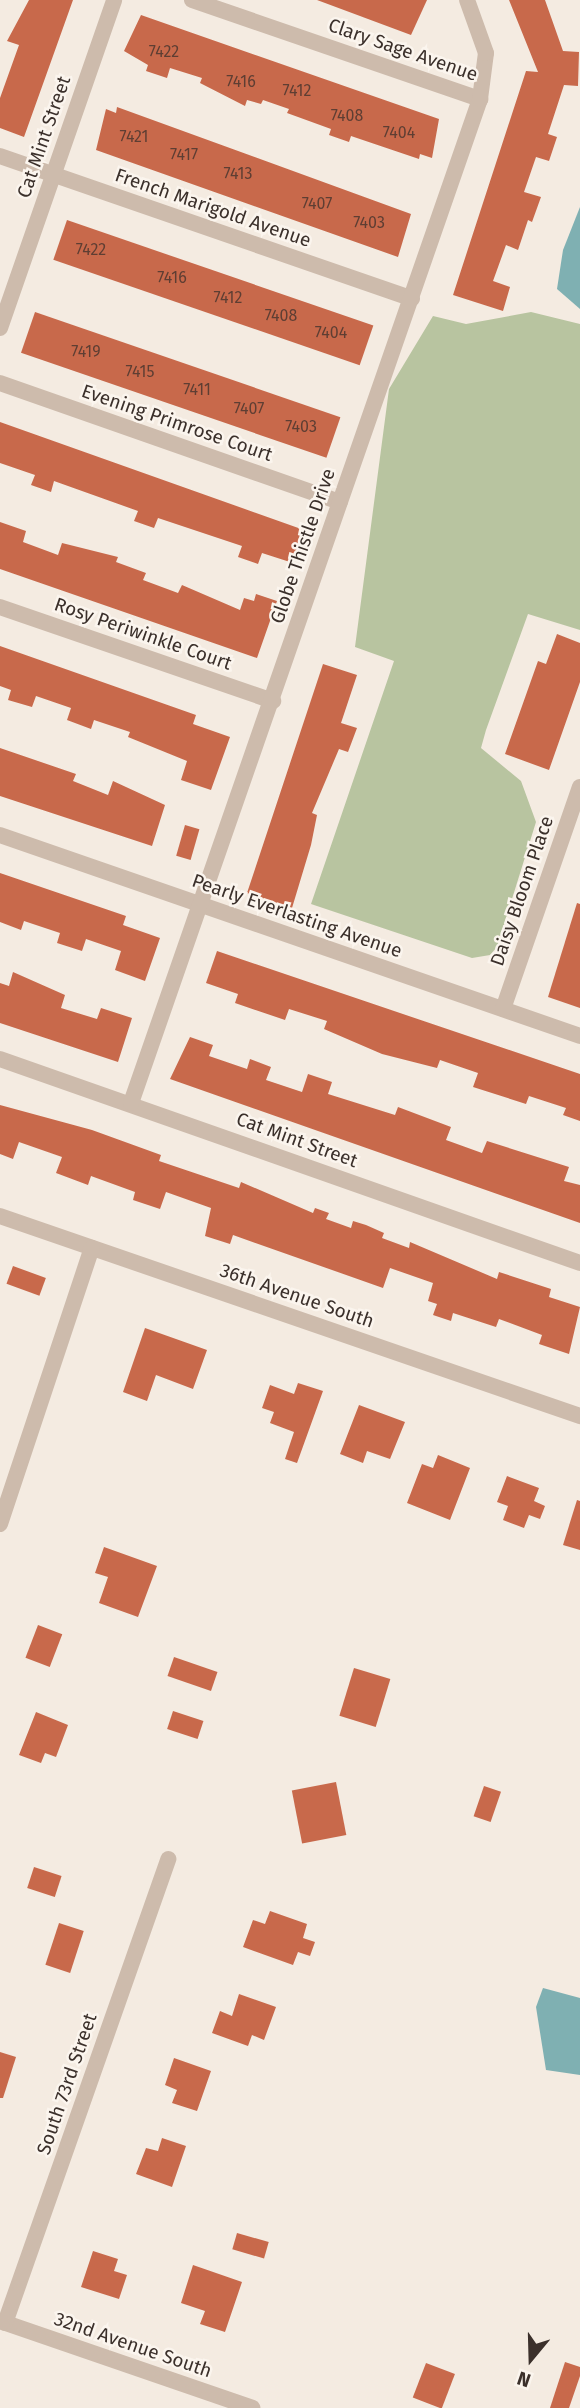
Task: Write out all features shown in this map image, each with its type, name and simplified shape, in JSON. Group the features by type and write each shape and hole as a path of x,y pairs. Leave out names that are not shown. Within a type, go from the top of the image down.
{"street":[{"name":"Cat Mint Street","path":"0,328 114,0"},
{"name":"Clary Sage Avenue","path":"192,0 480,99"},
{"name":"Globe Thistle Drive","path":"131,1103 480,99 486,53 467,0"},
{"name":"French Marigold Avenue","path":"0,156 412,299"},
{"name":"Evening Primrose Court","path":"0,383 340,502"},
{"name":"Rosy Periwinkle Court","path":"0,607 272,701"},
{"name":"Daisy Bloom Place","path":"503,1009 580,787"},
{"name":"Pearly Everlasting Avenue","path":"0,835 580,1036"},
{"name":"Cat Mint Street","path":"0,1059 580,1263"},
{"name":"36th Avenue South","path":"0,1216 580,1416"},
{"path":"0,1524 92,1248"},
{"name":"South 73rd Street","path":"3,2322 167,1859"},
{"name":"32nd Avenue South","path":"3,2322 252,2408"}],"green space":[{"path":"531,312 580,324 580,630 528,614 486,730 481,748 521,781 536,822 497,947 490,955 472,958 311,904 394,661 355,647 389,389 433,316 466,324"}],"water":[{"path":"580,207 580,309 557,289 563,250"},
{"path":"543,1988 580,1998 580,2075 546,2070 536,2007"}],"building":[{"path":"29,0 73,0 24,137 0,128 0,98 19,45 7,41"},
{"path":"317,0 427,0 411,35"},
{"path":"509,0 545,0 563,51 579,52 578,86 564,85 548,134 557,137 549,161 536,157 524,192 541,197 532,222 528,220 518,250 506,245 493,281 510,287 503,311 453,295 526,71 538,72"},
{"path":"141,15 439,119 432,158 420,154 419,159 351,136 349,142 329,135 331,129 287,113 289,109 263,100 261,104 247,100 245,106 200,83 202,78 170,68 167,78 146,71 148,65 124,51"},
{"path":"117,107 411,214 398,257 96,150 106,109 116,113"},
{"path":"67,220 373,325 360,365 53,260"},
{"path":"35,312 340,417 326,458 21,353"},
{"path":"0,422 304,530 293,563 262,553 258,564 238,557 242,546 158,518 154,528 134,521 138,511 54,481 51,492 31,485 35,475 0,463"},
{"path":"0,522 26,531 23,542 58,555 62,543 118,557 116,562 146,573 143,580 178,593 182,585 240,610 244,598 254,601 256,594 277,601 257,658 0,569"},
{"path":"557,634 580,643 580,682 549,770 505,754 538,661 546,664"},
{"path":"0,646 196,715 193,724 230,737 211,790 181,780 187,761 128,737 130,732 94,720 91,729 67,720 71,708 36,696 32,707 8,700 11,690 0,686"},
{"path":"323,664 357,675 341,723 357,728 348,752 339,749 312,813 317,815 311,845 292,908 247,893"},
{"path":"0,748 76,774 73,781 108,795 113,781 165,805 152,846 0,796"},
{"path":"185,825 199,829 191,860 176,856"},
{"path":"0,873 126,916 123,925 160,938 145,981 115,970 121,951 86,939 82,951 57,943 60,933 24,921 21,930 0,922"},
{"path":"577,903 580,904 580,1008 548,997"},
{"path":"217,951 580,1074 580,1121 563,1115 566,1108 529,1096 526,1104 473,1087 478,1073 440,1060 437,1068 382,1054 324,1029 327,1021 289,1009 285,1020 235,1003 238,994 206,983"},
{"path":"13,972 65,995 61,1008 97,1019 101,1008 132,1018 118,1062 0,1023 0,983 9,986"},
{"path":"190,1037 213,1045 209,1056 247,1069 250,1059 271,1067 266,1080 302,1092 308,1074 332,1082 328,1094 395,1115 398,1107 451,1127 446,1140 482,1153 487,1141 569,1167 564,1181 580,1185 580,1223 170,1079"},
{"path":"0,1105 92,1130 161,1155 159,1161 239,1188 241,1182 313,1213 315,1208 329,1213 326,1219 351,1228 353,1221 366,1225 384,1233 382,1238 409,1248 410,1242 497,1279 499,1272 551,1289 549,1297 580,1307 569,1354 539,1344 542,1335 499,1319 496,1327 453,1313 451,1321 433,1315 437,1304 428,1301 433,1283 390,1268 383,1288 233,1235 230,1244 205,1236 211,1208 166,1192 160,1209 133,1200 135,1192 91,1176 88,1185 56,1173 62,1157 19,1142 13,1159 0,1154"},
{"path":"13,1266 46,1278 39,1296 7,1284"},
{"path":"145,1328 207,1350 193,1389 156,1375 147,1401 123,1392"},
{"path":"298,1383 323,1391 297,1463 285,1459 294,1432 270,1423 274,1412 262,1408 270,1385 294,1394"},
{"path":"359,1405 405,1422 390,1459 367,1451 363,1463 340,1454"},
{"path":"438,1455 470,1468 450,1520 407,1503 422,1464 433,1468"},
{"path":"507,1476 539,1488 534,1501 545,1506 540,1519 529,1515 524,1528 503,1520 508,1506 497,1502"},
{"path":"577,1500 580,1501 580,1550 563,1545"},
{"path":"104,1547 157,1566 138,1617 99,1603 108,1577 95,1573"},
{"path":"38,1625 62,1634 50,1667 25,1658"},
{"path":"174,1657 217,1672 211,1691 167,1676"},
{"path":"354,1668 390,1679 376,1727 339,1716"},
{"path":"173,1711 203,1721 198,1739 167,1729"},
{"path":"36,1712 68,1725 56,1757 45,1753 41,1763 19,1755"},
{"path":"336,1782 346,1835 302,1844 292,1791"},
{"path":"484,1786 501,1792 491,1822 474,1816"},
{"path":"34,1867 62,1876 55,1897 27,1888"},
{"path":"270,1911 307,1924 303,1938 315,1942 310,1956 298,1952 293,1965 243,1947 253,1920 265,1924"},
{"path":"59,1923 84,1931 70,1973 45,1965"},
{"path":"239,1994 276,2007 264,2040 252,2035 248,2046 212,2033 220,2011 232,2016"},
{"path":"0,2052 16,2057 3,2098 0,2098"},
{"path":"174,2058 211,2071 197,2111 172,2103 177,2090 165,2085"},
{"path":"162,2138 186,2146 172,2187 136,2174 146,2148 158,2151"},
{"path":"237,2233 269,2242 264,2258 232,2249"},
{"path":"93,2251 118,2259 114,2271 127,2275 119,2299 81,2287"},
{"path":"193,2265 242,2282 225,2332 200,2324 205,2311 181,2303"},
{"path":"565,2362 580,2367 580,2376 569,2408 550,2408"},
{"path":"426,2363 455,2374 442,2408 413,2398"}]}
